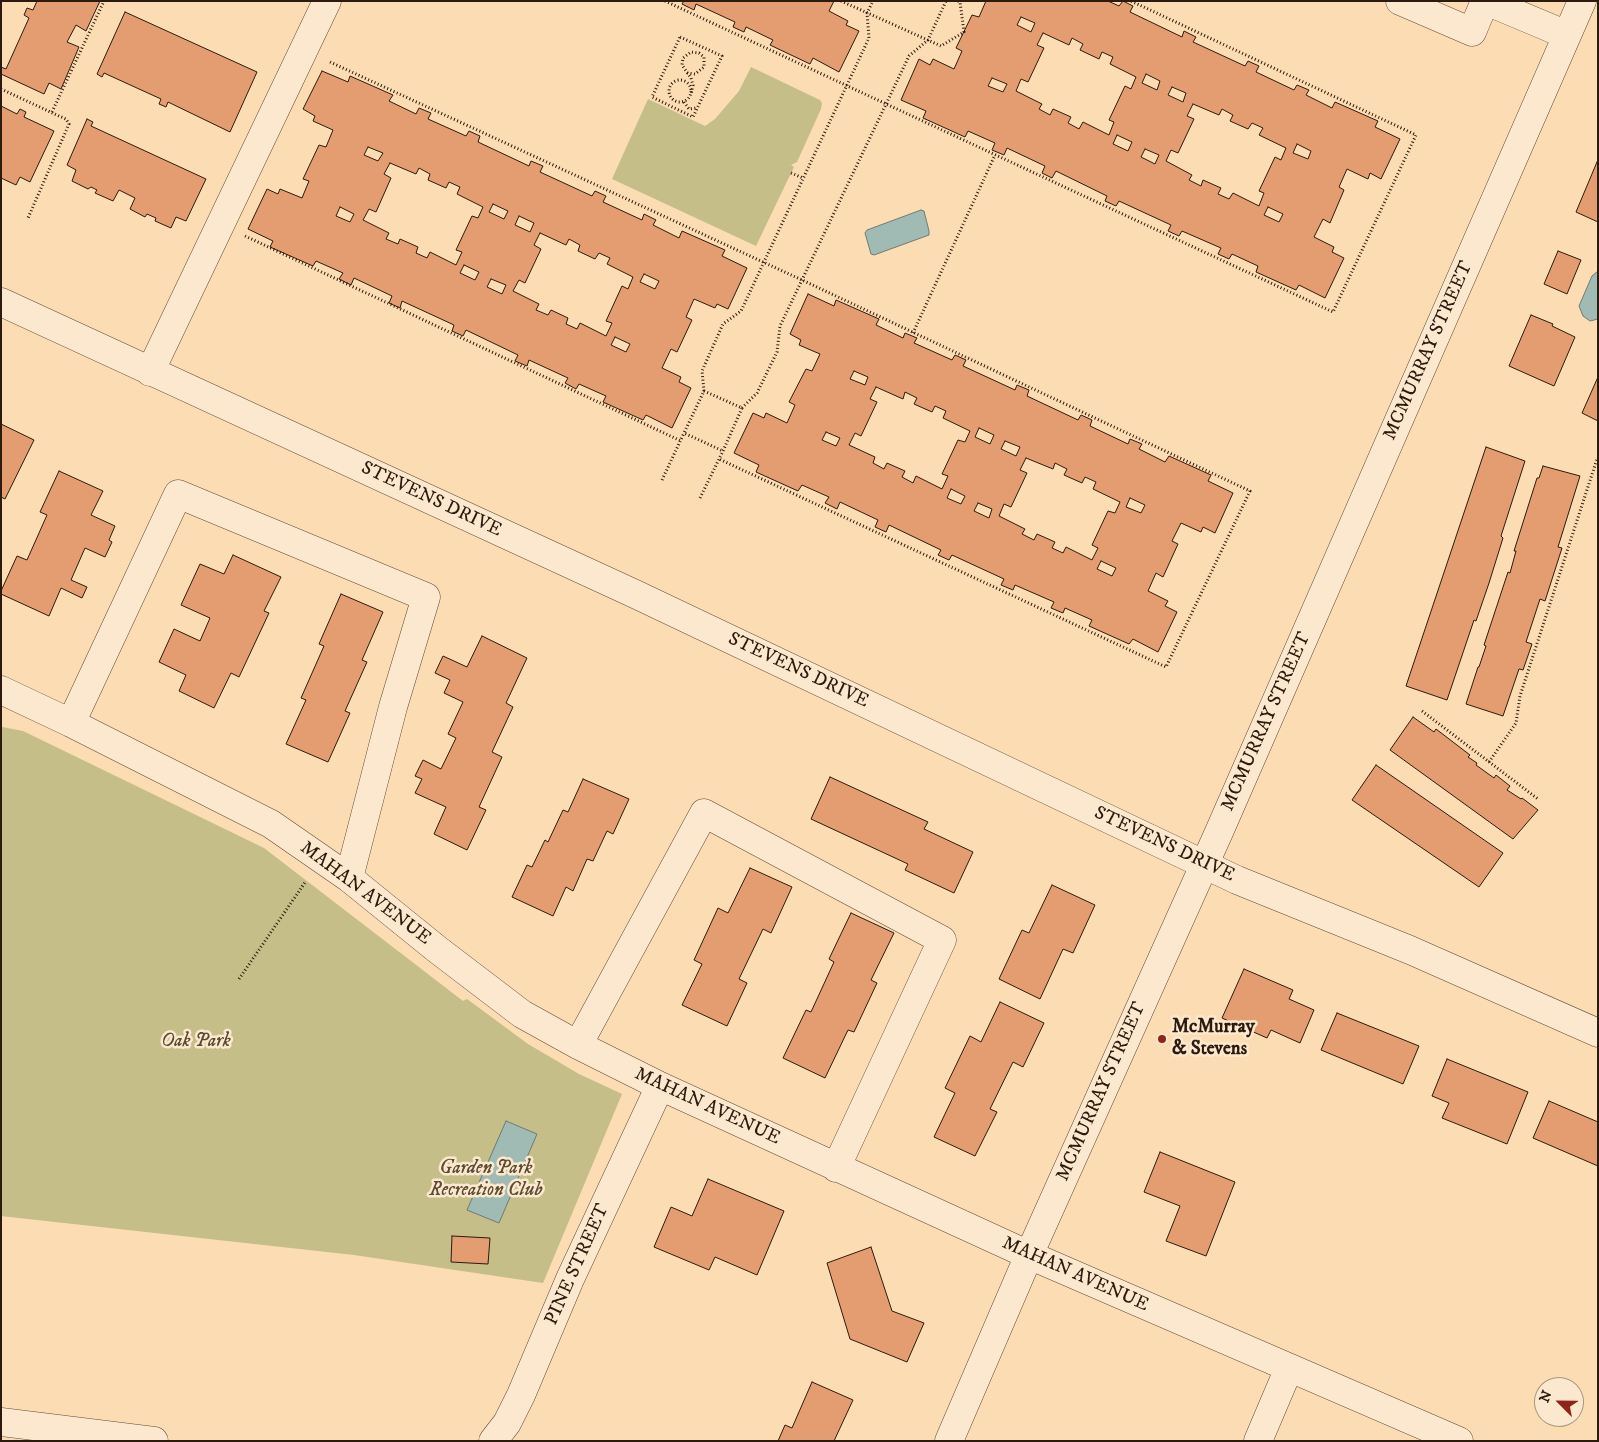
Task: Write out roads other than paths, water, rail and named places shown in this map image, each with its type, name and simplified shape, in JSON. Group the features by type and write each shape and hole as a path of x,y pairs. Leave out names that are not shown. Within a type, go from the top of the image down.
{"street":[{"path":"150,372 327,1"},
{"path":"1400,1 1432,8 1472,32 1486,1 1567,35"},
{"name":"MCMURRAY STREET","path":"949,1441 1029,1255 1204,864 1582,1"},
{"name":"STEVENS DRIVE","path":"1,302 635,594 1237,880 1410,950 1598,1033"},
{"path":"71,723 178,494 426,598 394,707 349,878"},
{"name":"MAHAN AVENUE","path":"1,690 71,723 271,824 349,878 438,950 522,1014 578,1045 660,1086 836,1168 1029,1255 1459,1441"},
{"path":"578,1045 704,813 942,940 836,1168"},
{"name":"PINE STREET","path":"493,1441 507,1423 521,1395 570,1279 660,1086"},
{"path":"1258,1441 1289,1368"},
{"path":"1,1422 154,1441"}],"water":[{"path":"921,210 924,211 929,235 874,255 871,254 865,233 867,230"},
{"path":"1598,271 1598,319 1590,321 1583,316 1579,306 1592,276"},
{"path":"506,1121 537,1134 499,1223 467,1210"}],"place":[{"name":"McMurray & Stevens","path":"1162,1039"}],"park label":[{"name":"Oak Park","path":"196,1042"},
{"name":"Garden Park Recreation Club","path":"486,1180"}]}
